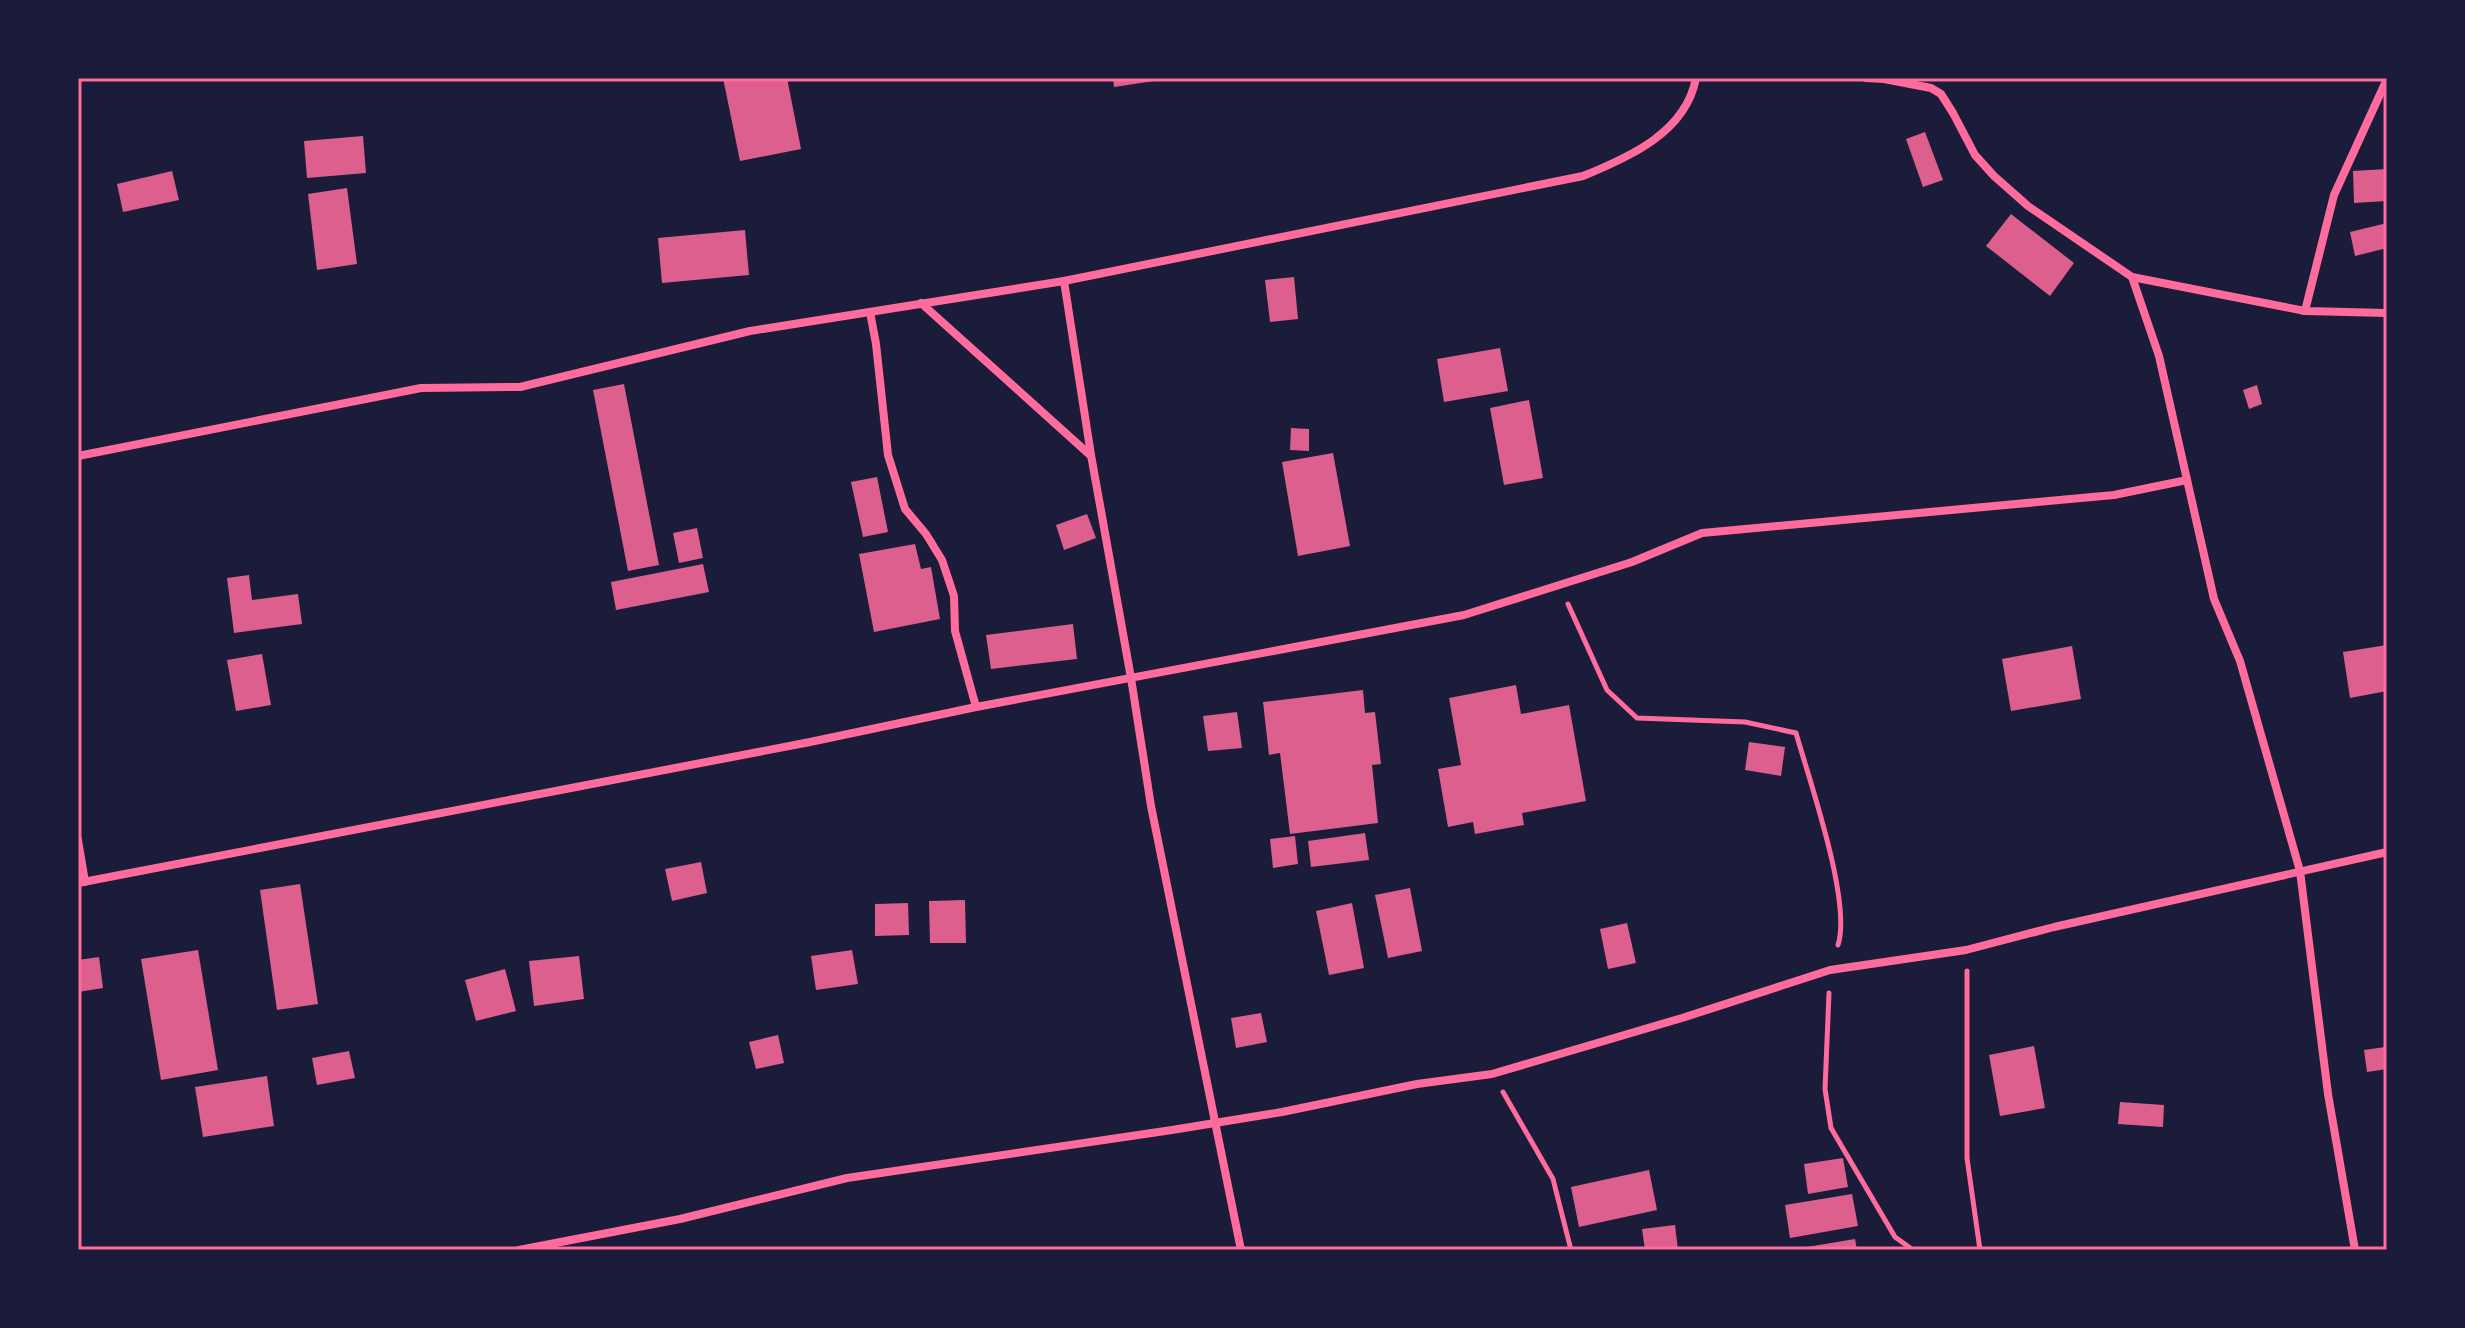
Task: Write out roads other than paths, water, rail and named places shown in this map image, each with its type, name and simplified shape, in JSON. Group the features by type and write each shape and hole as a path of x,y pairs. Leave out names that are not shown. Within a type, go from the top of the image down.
{"street":[{"path":"78,456 421,388 520,387 750,331 1064,281 1583,176 1625,158 1655,138 1681,115 1696,78"},
{"path":"1866,78 1931,88 1941,94 1975,155 1994,176 2028,206 2132,277 2305,311 2387,313"},
{"path":"2305,311 2334,195 2387,79"},
{"path":"2132,277 2159,356 2214,599 2240,661 2300,871 2328,1094 2355,1250"},
{"path":"1064,281 1151,806 1241,1250"},
{"path":"921,303 1091,455"},
{"path":"870,312 888,455 905,509 942,560 954,596 955,631 976,707"},
{"path":"78,840 81,883 976,707 1464,615 1632,562 1702,533 2114,495 2187,480"},
{"path":"519,1250 680,1219 847,1178 1172,1130 1282,1112 1403,1086 1492,1074 1830,970 1966,950 2054,927 2387,852"}]}
